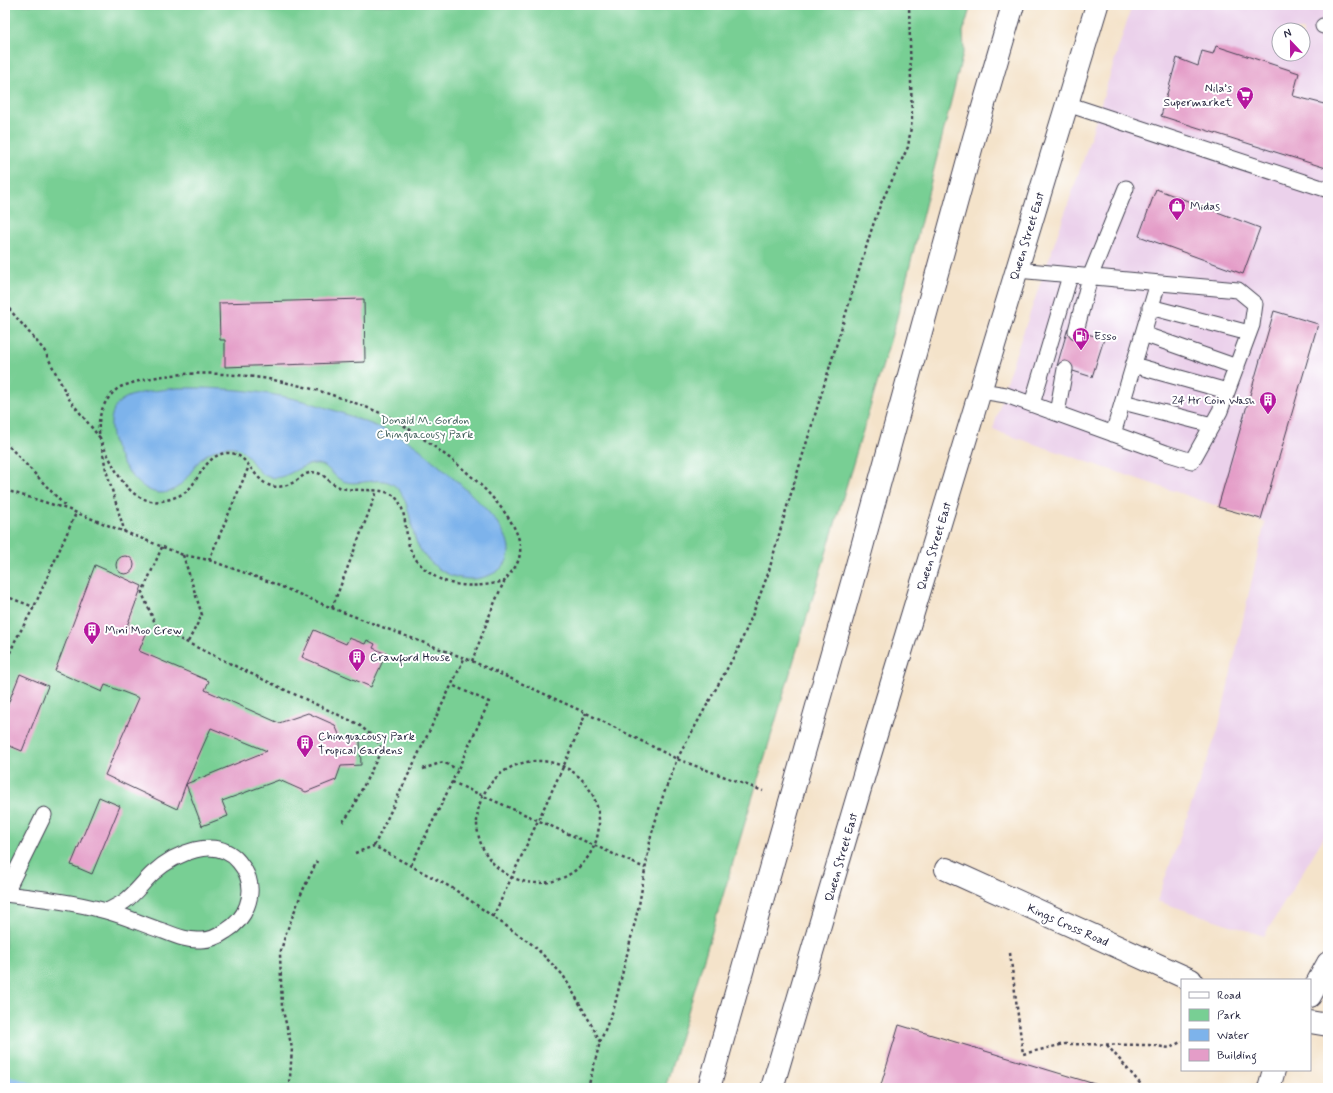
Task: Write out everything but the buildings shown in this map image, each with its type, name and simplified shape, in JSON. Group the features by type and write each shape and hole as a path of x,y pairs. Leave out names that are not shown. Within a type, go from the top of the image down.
{"main road":[{"path":"709,1088 857,565 974,138 1013,5"},
{"name":"Queen Street East","path":"772,1088 869,758 1097,5"},
{"name":"Kings Cross Road","path":"946,869 1189,979"},
{"path":"1311,994 1328,963"},
{"path":"1311,1022 1328,1025"},
{"path":"1269,1088 1274,1071"}],"lane":[{"path":"1067,104 1328,190"},
{"path":"1076,331 1090,277 1126,188"},
{"path":"981,390 1006,395 1192,461 1220,411 1252,325 1255,304 1238,290 1017,270"},
{"path":"1032,404 1070,276"},
{"path":"1113,434 1158,283"},
{"path":"1150,307 1249,334"},
{"path":"1143,334 1237,367"},
{"path":"1133,365 1227,391"},
{"path":"1057,414 1065,369"},
{"path":"1123,402 1212,425"},
{"path":"44,815 5,894 45,899 106,911 185,939 202,940 218,936 233,927 244,914 250,898 250,883 245,869 236,858 223,850 208,847 188,852 169,862 152,874 145,883 126,900 106,911"}],"path":[{"path":"588,1088 600,1042 614,1008 636,918 651,836 663,796 677,759 738,649 768,574 872,228 881,203 908,147 912,120 909,5"},
{"path":"5,304 44,350 69,399 100,439 124,484 135,495 152,501 172,499 188,490 201,471 213,458 227,453 240,456 250,466 258,479 268,485 281,486 293,483 306,474 317,472 343,489 388,491 397,497 402,508 410,549 418,563 433,576 451,584 473,586 489,585 505,580"},
{"path":"125,533 106,470 100,439 99,418 104,404 117,388 165,376 193,374 235,375 296,384 333,395 402,424 426,441 462,468 492,498 518,533 520,555 515,570 505,580 472,661"},
{"path":"5,442 67,509"},
{"path":"209,560 250,466"},
{"path":"5,490 67,509 183,555 209,560 270,582 332,608 472,661 586,713 677,759 763,791"},
{"path":"332,608 377,491"},
{"path":"5,664 15,641 34,607 76,513"},
{"path":"162,547 142,593 157,628 358,724 377,742 382,749 350,813 341,824"},
{"path":"183,555 202,615 188,642"},
{"path":"5,596 34,607"},
{"path":"355,853 374,846 464,659"},
{"path":"411,865 489,702 452,685"},
{"path":"493,918 564,765 586,713"},
{"path":"540,760 564,765 582,780 590,791 595,802 599,824 598,835 594,846 581,867 570,876 560,881 535,884 523,882 512,877 492,863 481,843 477,821 482,796 488,785 496,777 505,769 516,763 540,760"},
{"path":"423,769 443,762 457,769"},
{"path":"452,782 646,868"},
{"path":"374,846 454,889 532,945 563,975 600,1042"},
{"path":"287,1088 290,1078 292,1048 282,1007 280,954 302,892 317,861"},
{"path":"1010,953 1023,1054 1064,1044 1149,1045 1170,1048 1181,1042"},
{"path":"1107,1044 1144,1088"}],"shaded area":[{"path":"1132,5 1328,5 1328,830 1264,936 1157,901 1218,730 1265,522 993,430 1007,379 1082,164"}],"green space":[{"name":"Donald M. Gordon Chinguacousy Park","path":"5,5 971,5 963,32 964,49 896,321 665,1088 5,1088"}],"water":[{"path":"177,388 226,389 272,394 339,412 403,438 417,447 485,508 500,526 506,538 509,552 508,559 501,568 486,577 468,579 451,575 439,569 420,549 416,541 407,505 399,489 392,484 384,481 353,483 343,481 318,464 302,467 281,477 269,477 258,470 245,453 234,447 225,447 210,452 202,458 174,490 160,493 148,490 126,469 118,454 113,438 111,423 114,410 122,400 127,397 148,392"}],"waterway":[{"path":"5,1078 34,1088"}],"place":[{"name":"Nila’s Supermarket","path":"1245,110"},
{"name":"Midas","path":"1177,221"},
{"name":"Esso","path":"1081,351"},
{"name":"24 Hr Coin Wash","path":"1268,415"},
{"name":"Mini Moo Crew","path":"92,645"},
{"name":"Crawford House","path":"357,672"},
{"name":"Chinguacousy Park Tropical Gardens","path":"305,758"}]}
